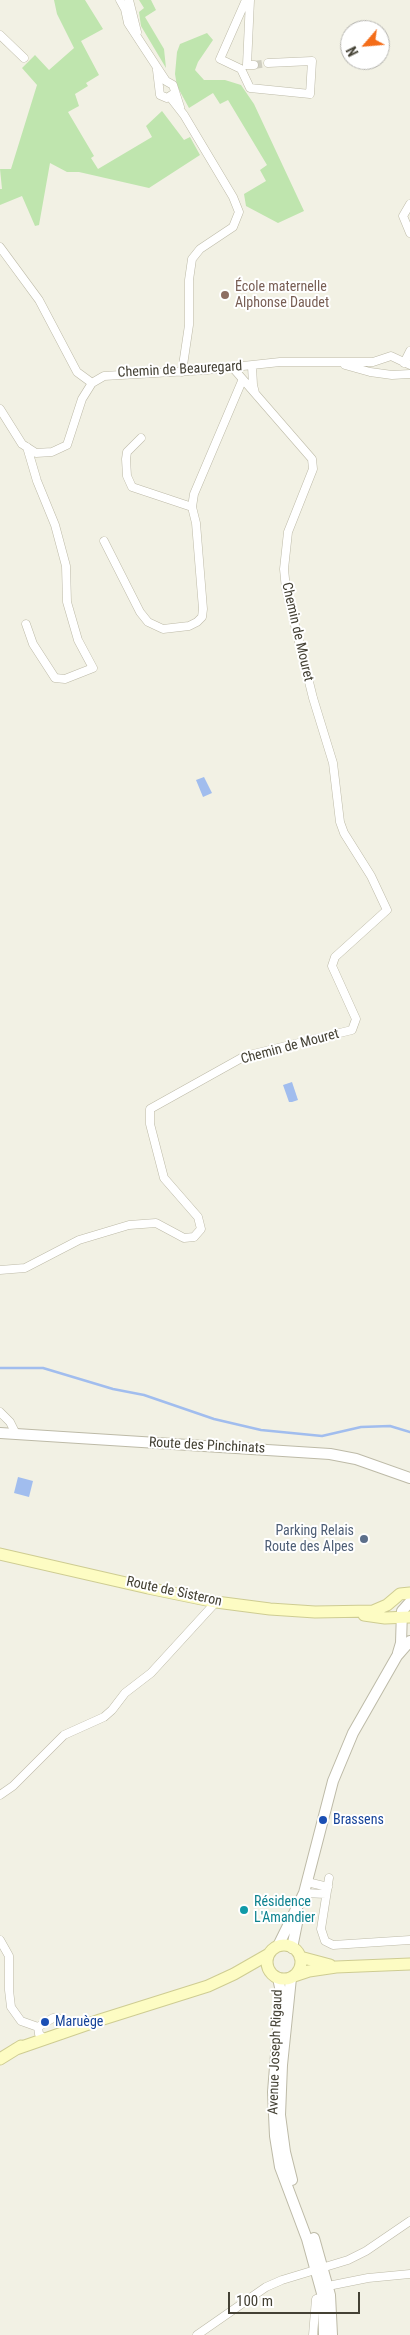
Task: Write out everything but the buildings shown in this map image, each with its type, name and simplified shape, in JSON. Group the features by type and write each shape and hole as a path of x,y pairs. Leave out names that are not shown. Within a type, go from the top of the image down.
{"main road":[{"name":"Route de Sisteron","path":"0,1554 216,1602 301,1612 350,1612 380,1608 409,1596"},
{"name":"Route de Sisteron","path":"350,1612 385,1618 405,1616"},
{"path":"274,1950 267,1962 274,1974"},
{"path":"0,2059 41,2033 64,2030 100,2020 208,1986 234,1974 274,1950 296,1952 336,1967"},
{"path":"292,1977 299,1970 296,1952"},
{"path":"234,1974 251,1970 292,1977 309,1971 336,1967 410,1964"}],"street":[{"path":"120,0 125,9 128,23 163,82"},
{"path":"129,0 138,37"},
{"path":"246,0 220,59 241,70 250,88 310,94 312,61 268,64"},
{"path":"250,0 248,65 254,65"},
{"path":"0,35 24,58"},
{"path":"163,82 158,90 160,95 164,98 172,94"},
{"path":"163,82 172,83 172,94 233,197 239,212 233,227 200,249 192,259 189,280 189,325 182,372"},
{"path":"410,204 403,216 410,233"},
{"path":"0,247 39,300 77,372 92,383 82,399 67,445 52,452 36,454 22,444 0,409"},
{"path":"407,364 410,351"},
{"name":"Chemin de Beauregard","path":"92,383 113,374 182,372 280,362 373,362 391,356 407,364"},
{"name":"Chemin de Beauregard","path":"338,363 370,372 410,374"},
{"path":"252,366 255,393"},
{"path":"233,368 242,381 255,393"},
{"path":"104,541 140,612 148,622 164,629 189,626 198,622 202,617 203,609 196,523 192,507 194,494 242,381"},
{"name":"Chemin de Mouret","path":"0,1270 26,1268 79,1240 129,1226 156,1223 184,1238 194,1236 201,1229 198,1217 164,1178 150,1124 150,1110 245,1056 352,1030 356,1018 332,966 335,957 386,910 371,876 344,833 340,822 333,763 312,698 286,589 284,569 288,532 313,469 312,459 255,393"},
{"path":"141,438 127,452 127,476 132,487 192,507"},
{"path":"26,624 33,644 55,678 65,679 93,668 78,640 68,602 66,566 55,525 37,481 27,447"},
{"path":"0,1412 10,1422 16,1434"},
{"name":"Route des Pinchinats","path":"0,1433 330,1454 356,1459 410,1478"},
{"path":"397,1656 409,1596"},
{"path":"0,1795 13,1786 64,1735 104,1717 112,1710 125,1694 151,1673 216,1602"},
{"path":"385,1618 397,1626 401,1632"},
{"path":"296,1952 303,1897 333,1781 353,1733 397,1656 410,1641"},
{"path":"329,1878 321,1929 323,1937 329,1943 333,1945 410,1940"},
{"path":"307,1882 327,1890"},
{"path":"274,1950 303,1897 327,1890"},
{"path":"0,1940 9,1956 11,2007 21,2021 41,2033 53,2018 58,2018 64,2030"},
{"name":"Avenue Joseph Rigaud","path":"274,1974 281,1992 273,2092 275,2136 280,2167 319,2268"},
{"name":"Avenue Joseph Rigaud","path":"292,1977 282,2065 281,2129 288,2168 312,2233 319,2268"},
{"path":"197,2335 266,2287 348,2260 366,2251 410,2220"},
{"path":"319,2268 327,2293 332,2335"},
{"path":"313,2335 316,2299 368,2278 410,2274"},
{"path":"324,2335 327,2293"}],"green space":[{"path":"54,0 85,0 103,29 81,41 99,75 86,83 88,86 75,94 79,106 68,112 94,156 91,158 98,169 152,137 146,126 162,111 184,140 190,137 200,155 149,188 79,172 67,172 50,163 39,225 35,226 22,196 0,205 0,189 2,189 0,169 11,169 37,85 22,68 35,55 49,70 74,48 57,14"},
{"path":"139,0 151,0 156,10 145,17 164,49 166,68 141,26 139,12 144,8"},
{"path":"207,33 213,40 198,62 195,70 204,80 225,80 241,85 254,104 304,211 278,223 246,206 244,194 266,181 260,170 267,165 228,100 220,104 213,93 189,108 177,86 175,74 177,52 180,44"}],"water":[{"path":"204,777 212,793 203,797 196,780"},
{"path":"292,1082 298,1100 289,1102 283,1085"},
{"path":"18,1477 33,1481 29,1497 14,1493"}],"waterway":[{"path":"0,1368 43,1368 113,1389 144,1395 214,1419 261,1430 322,1436 361,1427 390,1426 410,1432"}],"tunnel":[{"path":"254,65 268,63"}],"place":[{"name":"École maternelle Alphonse Daudet","path":"225,295"},
{"name":"Parking Relais Route des Alpes","path":"364,1539"},
{"name":"Brassens","path":"323,1820"},
{"name":"Résidence L'Amandier","path":"244,1910"},
{"name":"Maruège","path":"45,2022"}]}
